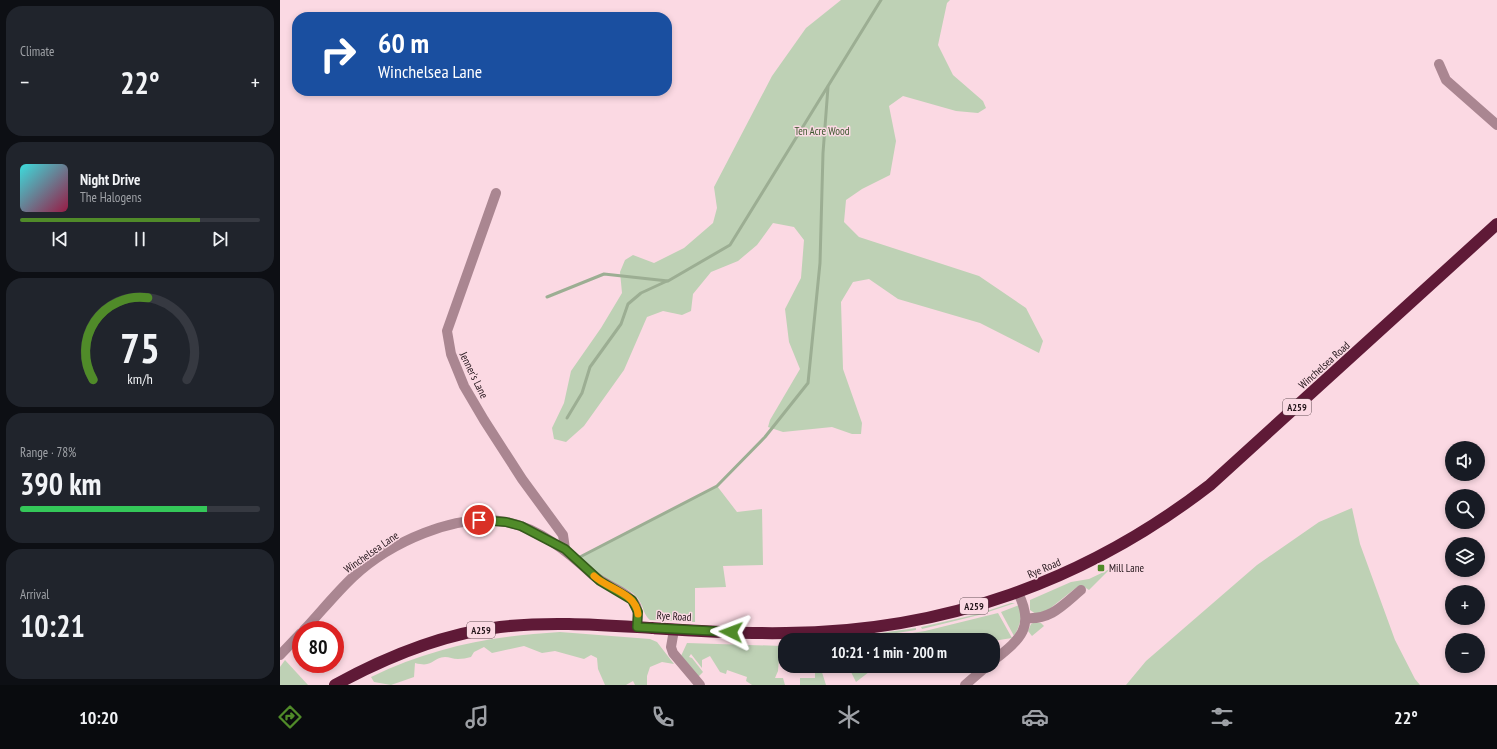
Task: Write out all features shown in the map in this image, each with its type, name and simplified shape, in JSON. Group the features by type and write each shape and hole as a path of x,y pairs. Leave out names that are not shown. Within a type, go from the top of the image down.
{"highway":[{"name":"Winchelsea Road","path":"1080,567 1121,546 1171,514 1210,485 1497,224"},
{"name":"Rye Road","path":"335,685 396,655 462,634 498,627 538,623 592,624 674,630 784,634 862,629 934,617 1018,593 1080,567"}],"street":[{"path":"1439,64 1446,80 1497,125"},
{"name":"Jenner's Lane","path":"496,193 447,331 450,354 464,386 484,420 522,479 563,535 565,549"},
{"name":"Winchelsea Lane","path":"312,621 354,576 388,551 413,537 443,526 469,520 488,520 506,522 521,526 565,549 600,581 632,600 638,612 637,627"},
{"path":"1026,618 1036,619 1048,616 1081,590"},
{"path":"1000,655 1019,637 1024,630 1026,618 1025,609 1018,593"},
{"path":"674,630 671,647 674,656 700,685"},
{"path":"280,655 292,642"},
{"path":"965,685 979,673"}],"green space":[{"name":"Ten Acre Wood","path":"841,0 950,0 947,3 938,45 953,75 983,101 986,108 978,113 956,111 903,96 889,106 896,141 890,175 862,189 846,200 844,222 859,237 979,276 1026,308 1043,341 1039,353 980,323 898,299 869,279 853,282 841,302 843,369 862,423 861,434 852,434 832,427 783,432 768,427 770,420 800,369 789,342 785,309 801,278 804,240 794,227 773,223 757,245 738,261 711,272 693,294 691,311 682,315 663,311 647,317 624,370 584,426 566,442 554,439 552,428 564,403 571,371 601,328 622,293 620,272 625,260 633,255 654,263 684,248 713,223 717,208 714,187 772,76 806,28"},
{"path":"717,486 737,512 762,509 763,565 723,566 726,587 695,588 695,622 650,620 645,614 639,599 629,590 604,579 578,558"},
{"path":"1352,508 1360,544 1395,640 1415,679 1420,685 1126,685 1146,661 1257,565 1319,522"},
{"path":"1110,569 1089,590 1083,586 1077,587 1048,610 1036,614 1030,610 1030,600 1071,582 1089,579"},
{"path":"1015,603 979,615 922,629 921,627 978,614"},
{"path":"1019,605 1021,617 1018,629 1014,636 1001,612"},
{"path":"998,613 1012,638 1000,640 1000,633 912,633"},
{"path":"1035,622 1041,623 1044,626 1032,636 1028,631 1031,624"},
{"path":"916,628 916,630 896,633 880,633"},
{"path":"560,632 650,639 657,642 674,664 662,662 650,667 647,676 647,685 635,685 633,681 626,685 605,685 598,669 597,658 591,655 584,659 555,651 542,653 524,646 492,653 484,647 474,652 471,657 463,659 445,657 437,659 429,664 415,663 414,677 391,685 374,682 371,677 417,658 463,645 510,636"},
{"path":"687,643 778,646 778,671 775,678 783,678 785,685 752,685 746,681 747,677 727,670 726,674 720,672 710,656 702,660 702,668 691,654 689,657 692,658 703,672 698,677 681,656"},
{"path":"285,660 292,668 292,673 297,673 308,685 280,685 280,667"},
{"path":"815,673 822,673 826,685 800,685 800,678 815,678"},
{"path":"852,673 868,673 856,682"}],"waterway":[{"path":"547,297 604,274 668,281 730,245 881,0"},
{"path":"578,558 717,486 765,437 808,383 820,263 823,153 828,87"},
{"path":"567,418 582,393 590,367 621,324 628,304 641,293 667,281"}],"slow traffic":[{"path":"594,576 632,600 636,606 638,614"}],"place":[{"name":"Mill Lane","path":"1101,568"}],"route":[{"path":"479,520 506,522 521,526 565,549 600,581 632,600 638,612 637,627 731,632"}]}
